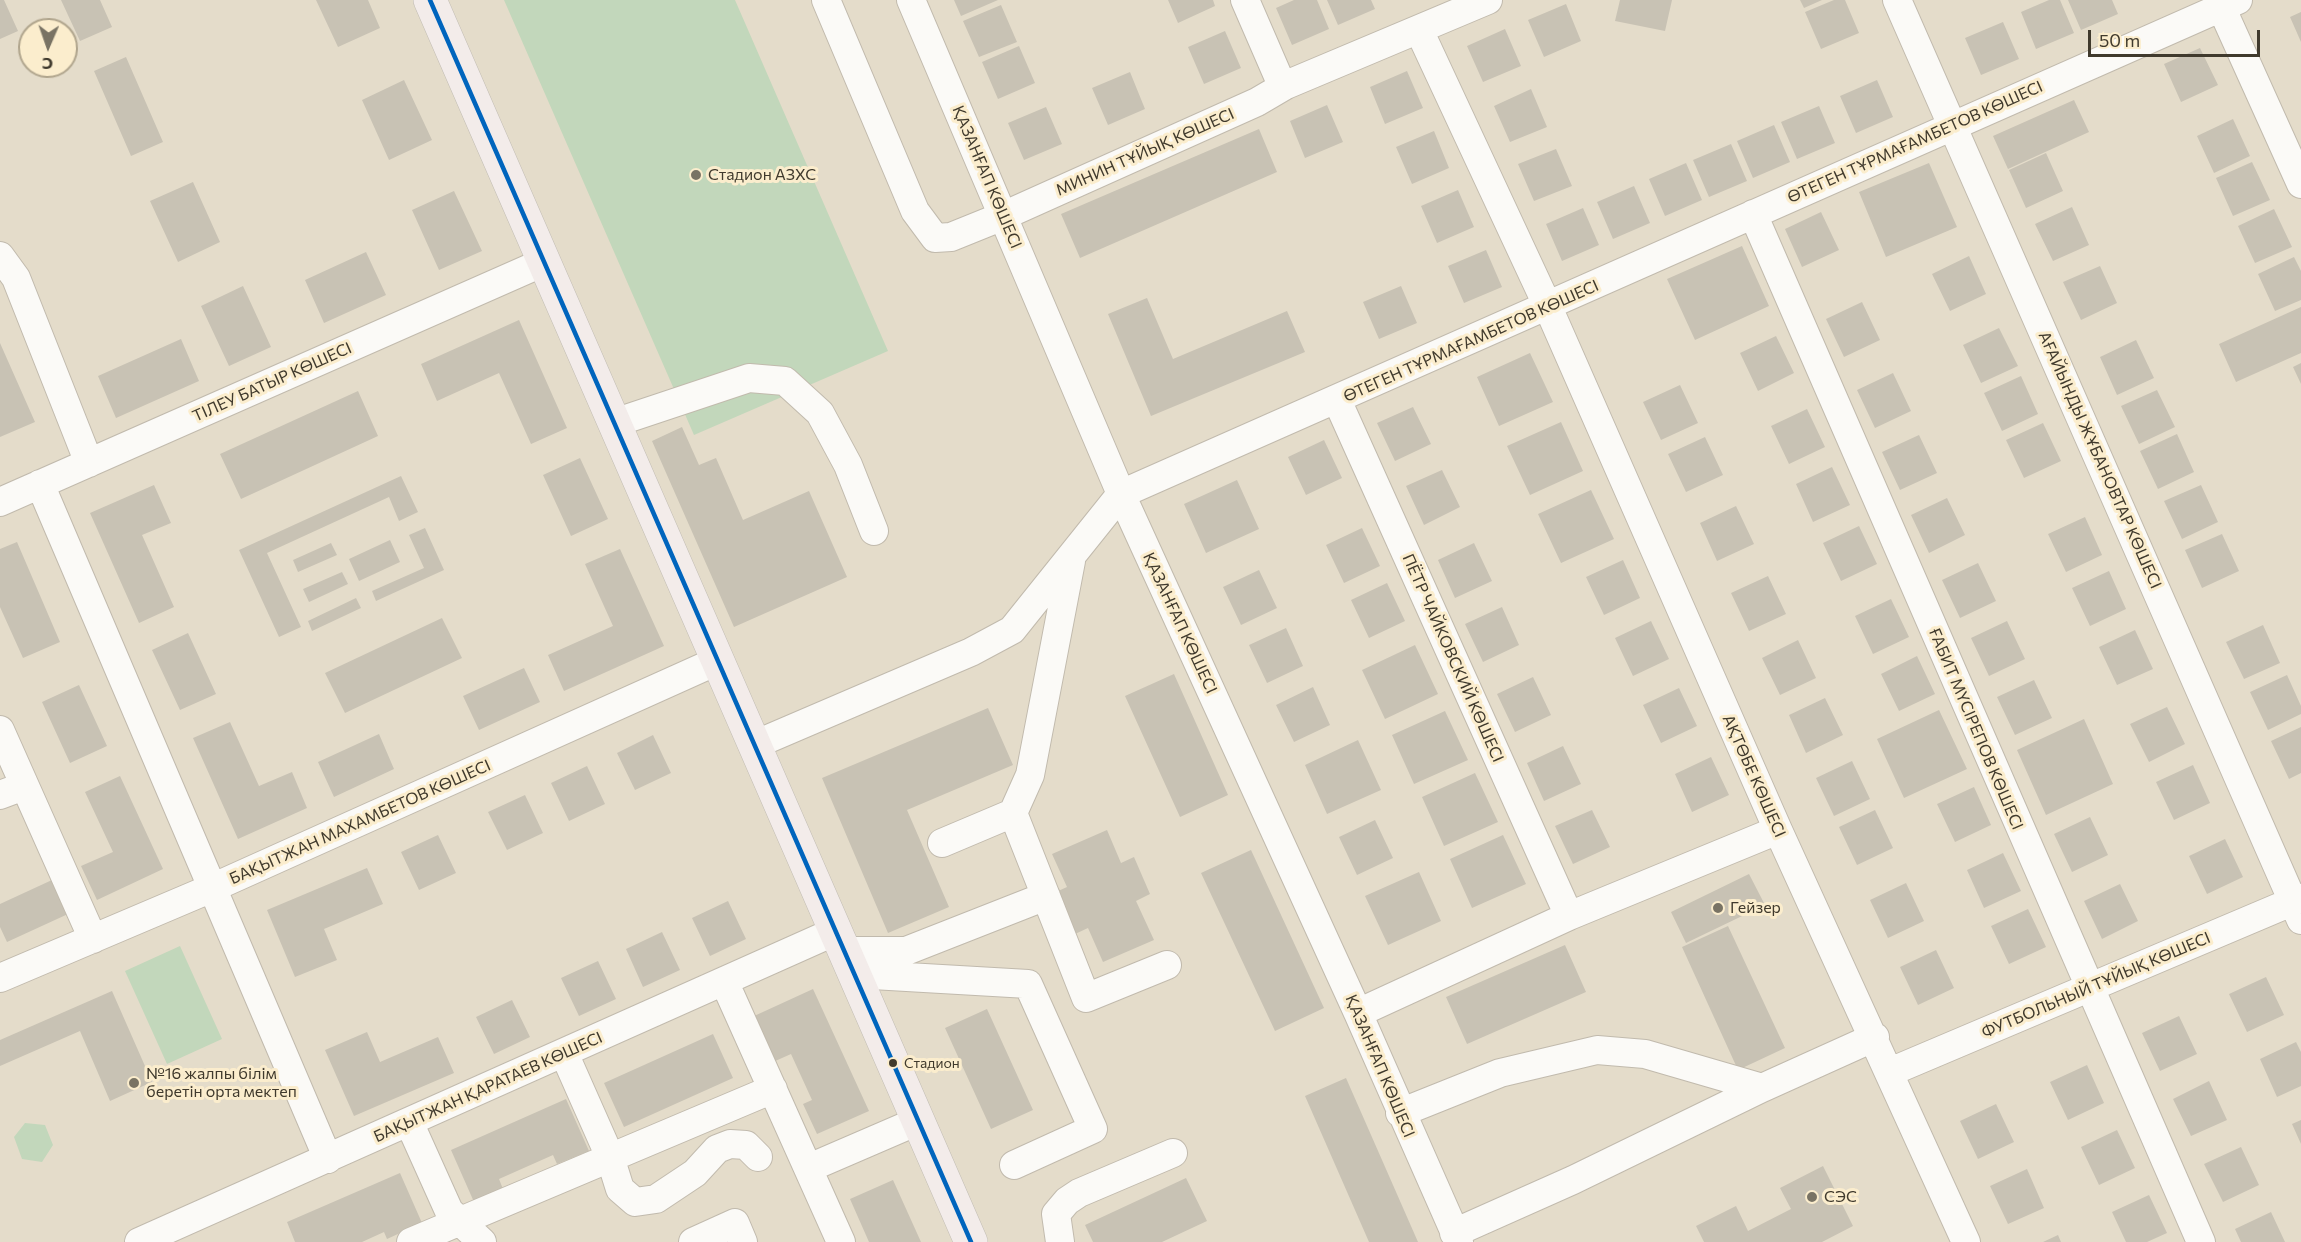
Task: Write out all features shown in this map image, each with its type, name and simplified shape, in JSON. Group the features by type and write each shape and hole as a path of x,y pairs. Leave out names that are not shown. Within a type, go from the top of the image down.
{"main road":[{"path":"430,0 970,1242"}],"street":[{"name":"МИНИН ТҰЙЫҚ КӨШЕСІ","path":"826,0 915,210 935,238 951,237 1003,216 1247,107 1286,86 1488,0"},
{"name":"ҚАЗАНҒАП КӨШЕСІ","path":"911,0 1121,495 1358,1013 1456,1237"},
{"path":"1245,0 1281,83 1286,86"},
{"name":"АҒАЙЫНДЫ ЖҰБАНОВТАР КӨШЕСІ","path":"1897,0 2298,906"},
{"path":"2226,2 2301,184"},
{"name":"ӨТЕГЕН ТҰРМАҒАМБЕТОВ КӨШЕСІ","path":"753,745 971,652 1012,630 1121,495 1548,307 2226,2"},
{"path":"1419,30 1548,307"},
{"name":"ҒАБИТ МҮСІРЕПОВ КӨШЕСІ","path":"1753,214 2088,988 2201,1242"},
{"path":"0,256 16,278 89,463"},
{"name":"ТІЛЕУ БАТЫР КӨШЕСІ","path":"0,501 544,262"},
{"name":"АҚТӨБЕ КӨШЕСІ","path":"1548,307 1778,830 1875,1037 1966,1242"},
{"path":"614,423 749,378 785,381 820,413 848,465 874,531"},
{"name":"ПЁТР ЧАЙКОВСКИЙ КӨШЕСІ","path":"1337,400 1569,916"},
{"path":"40,484 328,1159"},
{"path":"942,843 1013,813 1030,775 1072,556"},
{"name":"БАҚЫТЖАН МАХАМБЕТОВ КӨШЕСІ","path":"0,978 212,888 717,661"},
{"path":"0,730 12,791 93,939"},
{"path":"1013,813 1086,998 1167,965"},
{"path":"1358,1013 1569,916 1778,830"},
{"path":"845,952 906,951 1046,896"},
{"name":"ФУТБОЛЬНЫЙ ТҰЙЫҚ КӨШЕСІ","path":"1890,1072 2088,988 2298,906"},
{"path":"845,952 1028,984 1093,1130 1014,1166"},
{"name":"БАҚЫТЖАН ҚАРАТАЕВ КӨШЕСІ","path":"139,1242 724,981 845,952"},
{"path":"724,981 841,1242"},
{"path":"1456,1237 1762,1088 1875,1037"},
{"path":"1400,1113 1500,1073 1597,1050 1645,1054 1762,1088"},
{"path":"564,1053 610,1158 620,1189 635,1202 656,1199 695,1173 717,1149 730,1144 746,1145 759,1157"},
{"path":"411,1242 773,1089"},
{"path":"809,1168 918,1121"},
{"path":"409,1122 449,1211 482,1242"},
{"path":"1059,1242 1056,1214 1067,1201 1079,1193 1173,1153"},
{"path":"693,1242 735,1223 743,1242"}],"green space":[{"name":"Стадион АЗХС","path":"504,0 735,0 888,351 694,435"},
{"path":"180,946 222,1039 167,1064 125,971"},
{"path":"25,1123 45,1125 53,1145 42,1162 22,1159 14,1137"}],"building":[{"path":"0,0 4,0 18,31 0,39"},
{"path":"61,0 100,0 112,27 80,41 78,18 69,18"},
{"path":"316,0 368,0 380,28 338,47"},
{"path":"954,0 998,0 961,16"},
{"path":"1168,0 1213,0 1215,6 1178,23"},
{"path":"1294,0 1317,0 1329,29 1292,45 1276,8"},
{"path":"1327,0 1371,0 1375,9 1338,25"},
{"path":"1620,0 1672,0 1665,31 1615,21"},
{"path":"1800,0 1822,0 1804,8"},
{"path":"1834,0 1845,0 1859,33 1821,49 1805,12"},
{"path":"2049,0 2060,0 2074,33 2036,49 2021,12"},
{"path":"2068,0 2112,0 2118,14 2081,30"},
{"path":"1566,4 1581,41 1544,57 1528,20"},
{"path":"1001,5 1017,42 979,57 963,21"},
{"path":"2301,12 2301,42 2290,17"},
{"path":"2003,22 2019,59 1981,75 1965,38"},
{"path":"1505,29 1521,66 1483,82 1467,46"},
{"path":"1225,31 1241,68 1204,84 1188,47"},
{"path":"1019,46 1035,83 998,99 982,62"},
{"path":"2200,48 2218,85 2181,102 2164,64"},
{"path":"126,57 163,142 131,156 94,71"},
{"path":"1407,71 1423,108 1385,124 1370,87"},
{"path":"1130,72 1145,109 1108,125 1092,88"},
{"path":"404,80 432,140 389,160 362,100"},
{"path":"1877,80 1893,117 1856,133 1840,96"},
{"path":"1531,89 1547,127 1510,142 1494,106"},
{"path":"2074,100 2089,132 2008,169 1993,136"},
{"path":"1327,105 1343,142 1305,158 1290,121"},
{"path":"1819,106 1835,143 1797,159 1781,122"},
{"path":"1046,107 1062,144 1024,160 1008,123"},
{"path":"2233,119 2250,156 2214,173 2197,136"},
{"path":"1774,125 1790,162 1753,178 1737,141"},
{"path":"1259,129 1277,172 1080,258 1061,214"},
{"path":"1434,131 1449,168 1412,184 1396,147"},
{"path":"1731,144 1747,181 1709,197 1693,160"},
{"path":"1556,149 1572,186 1534,201 1518,164"},
{"path":"2046,153 2063,191 2026,208 2009,170"},
{"path":"2252,162 2270,200 2233,216 2216,178"},
{"path":"1686,163 1702,200 1665,216 1649,179"},
{"path":"1929,163 1957,227 1886,257 1859,192"},
{"path":"193,182 220,242 178,262 150,201"},
{"path":"1634,186 1650,223 1613,239 1597,202"},
{"path":"1458,190 1474,227 1437,243 1421,206"},
{"path":"454,191 482,251 439,270 412,210"},
{"path":"2072,207 2089,245 2053,261 2035,224"},
{"path":"1583,208 1599,245 1562,261 1546,224"},
{"path":"2274,209 2292,247 2255,263 2238,226"},
{"path":"1821,212 1839,250 1802,267 1785,229"},
{"path":"1742,246 1769,306 1695,340 1667,279"},
{"path":"1486,250 1502,287 1464,303 1448,266"},
{"path":"366,252 386,295 324,323 305,280"},
{"path":"1969,256 1986,294 1950,311 1932,274"},
{"path":"2294,257 2301,271 2301,300 2275,311 2258,274"},
{"path":"2100,266 2117,303 2081,320 2063,282"},
{"path":"243,286 271,347 229,366 201,306"},
{"path":"1401,286 1417,323 1379,339 1363,302"},
{"path":"1147,298 1173,359 1287,311 1305,352 1151,416 1108,314"},
{"path":"1862,302 1880,340 1844,357 1826,319"},
{"path":"2301,307 2301,353 2236,382 2219,344"},
{"path":"519,320 567,428 531,444 499,373 437,401 421,364"},
{"path":"1999,328 2018,366 1981,383 1963,345"},
{"path":"1776,336 1794,373 1758,391 1740,353"},
{"path":"181,339 199,381 116,418 98,376"},
{"path":"2136,340 2154,378 2117,395 2100,357"},
{"path":"0,343 35,422 0,437"},
{"path":"1530,353 1553,402 1499,426 1477,377"},
{"path":"2301,363 2301,384 2293,367"},
{"path":"1893,373 1911,411 1875,428 1857,390"},
{"path":"2021,376 2038,414 2002,431 1984,393"},
{"path":"1680,385 1698,423 1661,440 1643,402"},
{"path":"2157,390 2175,427 2139,444 2121,406"},
{"path":"358,391 378,436 241,499 220,454"},
{"path":"1413,407 1431,444 1395,461 1377,423"},
{"path":"1807,409 1825,447 1789,464 1771,426"},
{"path":"1561,422 1583,471 1530,495 1507,446"},
{"path":"2043,423 2061,461 2024,478 2006,440"},
{"path":"682,427 699,465 716,458 743,520 809,491 847,577 734,627 652,441"},
{"path":"2177,434 2194,472 2158,489 2140,451"},
{"path":"1919,435 1937,473 1900,490 1882,452"},
{"path":"1705,437 1723,475 1686,492 1668,454"},
{"path":"1324,440 1342,478 1306,495 1288,457"},
{"path":"580,458 608,519 571,536 543,475"},
{"path":"1832,467 1850,505 1813,522 1796,484"},
{"path":"1442,470 1460,507 1424,525 1406,486"},
{"path":"401,476 418,512 399,521 389,497 267,553 301,627 279,637 239,550"},
{"path":"1237,480 1259,529 1206,553 1184,504"},
{"path":"154,485 171,523 142,535 174,607 139,623 90,513"},
{"path":"2201,485 2218,522 2182,539 2164,501"},
{"path":"1591,490 1614,539 1561,563 1538,514"},
{"path":"1947,498 1965,535 1929,553 1911,515"},
{"path":"1736,506 1754,544 1717,561 1700,523"},
{"path":"2085,517 2102,555 2066,572 2048,534"},
{"path":"1859,526 1877,564 1841,581 1823,543"},
{"path":"425,528 444,570 376,601 372,591 424,568 409,535"},
{"path":"1362,528 1380,566 1344,583 1326,545"},
{"path":"2222,534 2239,571 2202,588 2185,550"},
{"path":"390,540 400,562 359,581 349,559"},
{"path":"17,542 60,642 23,658 0,607 0,549"},
{"path":"331,543 337,555 298,572 293,560"},
{"path":"1474,543 1492,581 1455,598 1438,560"},
{"path":"620,549 664,646 564,691 548,655 613,626 585,564"},
{"path":"1623,560 1640,598 1604,615 1586,577"},
{"path":"1978,563 1996,601 1960,618 1942,580"},
{"path":"1259,570 1277,608 1241,625 1223,587"},
{"path":"2109,571 2126,609 2090,626 2072,588"},
{"path":"342,572 348,584 309,602 303,589"},
{"path":"1768,576 1786,614 1749,631 1731,593"},
{"path":"1387,583 1405,621 1369,638 1351,600"},
{"path":"356,598 361,608 312,631 308,621"},
{"path":"1891,599 1909,637 1873,654 1855,616"},
{"path":"1502,607 1519,645 1483,662 1465,624"},
{"path":"442,618 462,658 345,713 325,673"},
{"path":"1651,621 1669,659 1633,676 1615,638"},
{"path":"2007,621 2025,659 1989,676 1971,638"},
{"path":"2263,625 2280,663 2244,679 2226,642"},
{"path":"1286,628 1303,666 1267,683 1249,645"},
{"path":"2135,630 2153,669 2117,685 2099,647"},
{"path":"188,633 216,694 180,710 152,650"},
{"path":"1798,640 1816,678 1780,695 1762,658"},
{"path":"1415,645 1438,694 1385,719 1362,670"},
{"path":"1917,656 1935,694 1899,711 1881,674"},
{"path":"524,668 540,702 479,730 463,696"},
{"path":"1174,674 1228,795 1180,817 1125,696"},
{"path":"2287,675 2301,706 2301,714 2268,730 2250,692"},
{"path":"1533,677 1551,715 1515,732 1497,694"},
{"path":"2034,680 2052,718 2015,735 1997,697"},
{"path":"79,685 107,746 70,763 42,702"},
{"path":"1313,687 1330,725 1294,742 1276,705"},
{"path":"1679,688 1697,726 1661,743 1643,705"},
{"path":"1825,698 1843,735 1806,753 1789,715"},
{"path":"2167,707 2185,744 2149,762 2130,724"},
{"path":"988,708 1013,765 907,810 949,907 888,933 822,778"},
{"path":"1939,710 1967,769 1904,798 1877,739"},
{"path":"1445,711 1468,760 1414,784 1392,735"},
{"path":"2084,719 2113,784 2046,815 2017,750"},
{"path":"230,722 259,786 292,772 307,808 238,839 193,738"},
{"path":"2301,727 2301,773 2289,779 2271,741"},
{"path":"379,734 394,769 334,797 318,762"},
{"path":"653,735 671,773 635,790 617,753"},
{"path":"1358,740 1381,790 1327,814 1305,765"},
{"path":"1563,746 1581,784 1544,801 1527,763"},
{"path":"1711,757 1729,795 1692,812 1675,774"},
{"path":"1852,761 1870,799 1834,816 1816,778"},
{"path":"2193,765 2210,803 2174,820 2156,782"},
{"path":"587,766 605,804 569,821 551,783"},
{"path":"1475,773 1498,822 1444,846 1422,797"},
{"path":"120,776 163,869 97,900 81,866 113,852 85,792"},
{"path":"1974,787 1991,825 1955,842 1937,804"},
{"path":"525,795 543,833 507,850 488,812"},
{"path":"1592,810 1610,847 1573,864 1555,826"},
{"path":"1875,810 1893,848 1857,865 1839,827"},
{"path":"2090,817 2108,855 2072,872 2054,834"},
{"path":"1375,820 1393,858 1357,875 1339,837"},
{"path":"1107,830 1121,863 1134,857 1150,894 1136,901 1154,940 1103,962 1088,928 1075,934 1056,892 1067,887 1052,854"},
{"path":"438,835 456,873 419,890 401,852"},
{"path":"1503,835 1526,884 1472,908 1450,859"},
{"path":"2225,839 2243,877 2207,894 2189,856"},
{"path":"1251,850 1324,1008 1275,1031 1201,873"},
{"path":"2003,853 2021,891 1984,908 1967,870"},
{"path":"367,868 383,904 324,929 337,960 295,977 267,910"},
{"path":"1419,872 1441,921 1388,945 1365,896"},
{"name":"Гейзер","path":"1749,874 1765,905 1686,943 1671,912"},
{"path":"52,880 68,914 7,942 0,927 0,904"},
{"path":"1906,883 1924,921 1888,938 1870,900"},
{"path":"2120,884 2138,921 2102,939 2084,901"},
{"path":"728,901 746,939 710,956 692,918"},
{"path":"2028,909 2046,947 2009,964 1991,926"},
{"path":"1728,926 1785,1048 1738,1070 1682,947"},
{"path":"662,932 680,970 643,987 626,949"},
{"path":"1565,945 1586,992 1467,1044 1446,997"},
{"path":"1936,950 1954,988 1918,1005 1900,967"},
{"path":"598,961 616,999 579,1016 561,978"},
{"path":"2266,977 2284,1015 2247,1032 2229,994"},
{"path":"813,989 869,1111 817,1134 803,1104 812,1100 791,1054 773,1062 752,1017"},
{"path":"112,991 152,1082 110,1101 80,1031 0,1066 0,1040"},
{"path":"512,1000 530,1037 494,1054 476,1017"},
{"path":"987,1009 1033,1110 991,1129 945,1028"},
{"path":"2179,1016 2197,1054 2160,1071 2142,1033"},
{"path":"367,1032 380,1062 438,1037 454,1073 354,1116 325,1050"},
{"path":"713,1034 733,1078 624,1127 604,1083"},
{"path":"2296,1042 2301,1052 2301,1086 2277,1097 2260,1059"},
{"path":"2087,1065 2104,1103 2068,1120 2050,1082"},
{"path":"1346,1078 1418,1242 1369,1242 1305,1096"},
{"path":"2209,1081 2227,1120 2191,1136 2173,1099"},
{"path":"566,1099 589,1151 557,1164 553,1155 499,1179 503,1189 474,1202 451,1150"},
{"path":"1996,1104 2014,1142 1978,1159 1960,1121"},
{"path":"2301,1120 2301,1144 2292,1124"},
{"path":"2117,1130 2135,1168 2099,1185 2081,1147"},
{"path":"2241,1147 2259,1185 2223,1202 2204,1164"},
{"name":"СЭС","path":"1823,1166 1853,1226 1822,1242 1704,1242 1696,1226 1736,1206 1748,1231 1791,1209 1780,1188"},
{"path":"2027,1169 2044,1208 2008,1224 1990,1186"},
{"path":"400,1173 422,1223 387,1239 384,1232 362,1242 295,1242 287,1222"},
{"path":"1186,1178 1207,1221 1162,1242 1093,1242 1085,1225"},
{"path":"893,1180 921,1242 869,1242 850,1199"},
{"path":"2149,1195 2167,1233 2147,1242 2126,1242 2112,1212"},
{"path":"2271,1212 2285,1242 2241,1242 2235,1229"},
{"path":"2058,1235 2061,1242 2043,1242"}],"transit line":[{"path":"430,0 971,1242"}],"place":[{"name":"Стадион АЗХС","path":"696,175"},
{"name":"Гейзер","path":"1718,908"},
{"name":"Стадион","path":"893,1063"},
{"name":"№16 жалпы білім беретін орта мектеп","path":"134,1083"},
{"name":"СЭС","path":"1812,1197"}]}
